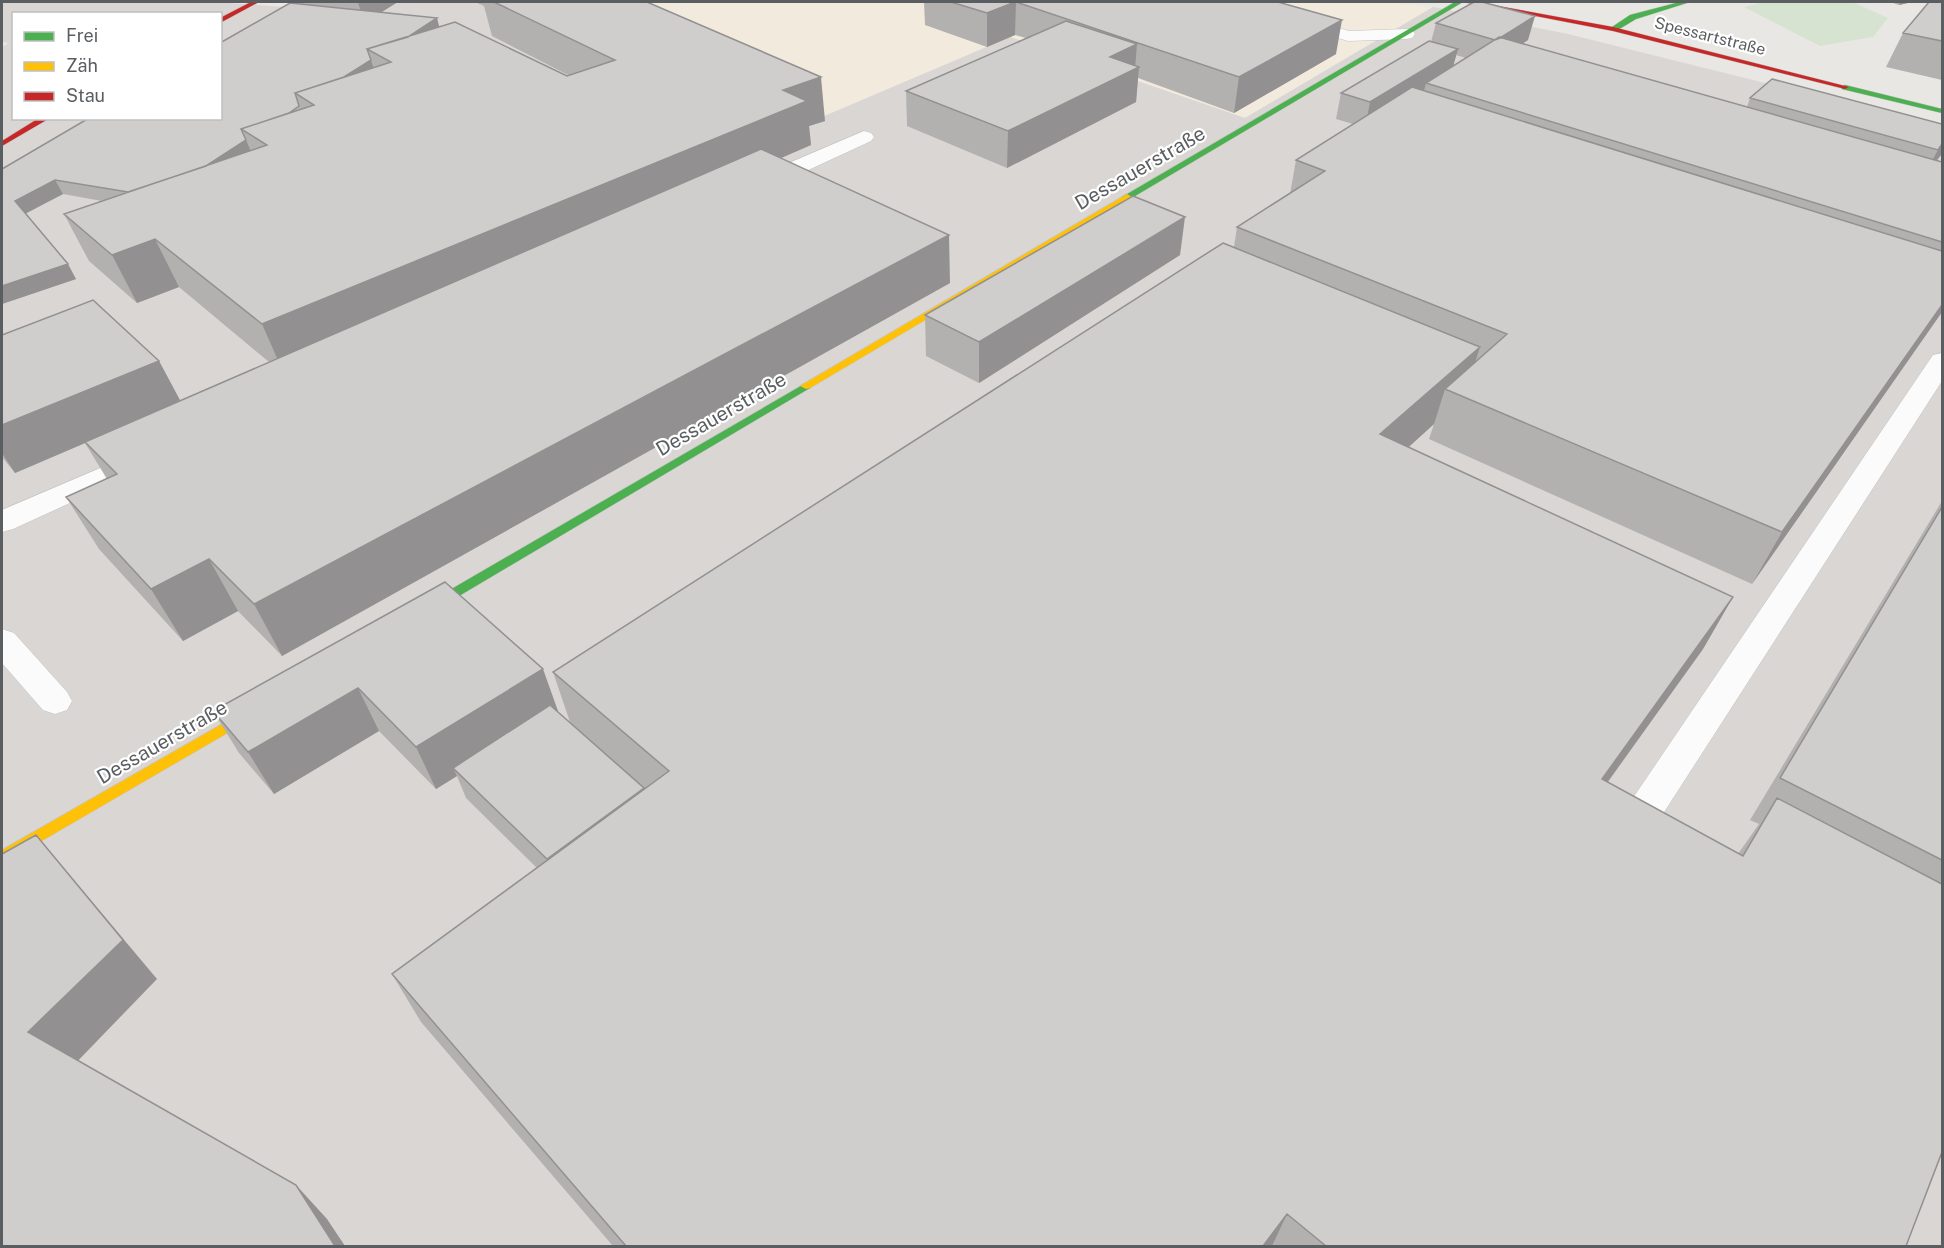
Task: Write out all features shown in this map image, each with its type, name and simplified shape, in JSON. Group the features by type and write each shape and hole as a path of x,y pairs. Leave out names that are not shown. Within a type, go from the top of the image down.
{"street":[{"path":"222,20 255,2"},
{"name":"Dessauerstraße","path":"405,622 1459,2"},
{"name":"Spessartstraße","path":"1467,2 1613,29 1942,111"},
{"path":"1613,29 1633,17 1686,2"},
{"path":"2,144 43,120"},
{"name":"Dessauerstraße","path":"2,858 270,701"}],"lane":[{"path":"1283,16 1348,36 1406,34"},
{"path":"1328,47 1348,36"},
{"path":"733,195 864,137"},
{"path":"1644,813 1942,361"},
{"path":"2,522 165,448"},
{"path":"2,641 55,701"}],"shaded area":[{"path":"2,2 216,2 299,8 312,2 572,2 822,117 1010,37 1245,118 1433,7 1568,34 1942,127 1942,1246 2,1246 2,47 9,43 2,42"},
{"path":"572,2 1390,2 1433,7 1245,118 1010,37 822,117"}],"green space":[{"path":"1764,2 1853,2 1888,18 1873,37 1820,46 1744,7"}],"building":[{"path":"494,2 647,2 821,77 783,90 807,101 262,324 155,239 112,255 64,214 267,145 241,129 314,105 295,93 391,62 367,49 455,22 567,76 615,60"},
{"path":"951,2 1015,2 987,13"},
{"path":"1016,2 1278,2 1342,20 1239,77"},
{"path":"1474,2 1535,16 1495,40 1436,23"},
{"path":"1929,2 1942,2 1942,41 1903,33"},
{"path":"290,3 437,18 408,37 367,49 371,60 344,77 295,93 299,106 289,113 241,129 246,140 206,166 128,192 55,180 15,201 68,264 2,286 2,169 86,120 222,120 222,42"},
{"path":"1066,21 1137,44 1110,57 1139,67 1008,131 906,91"},
{"path":"1499,37 1942,162 1942,242 1426,83"},
{"path":"1429,41 1458,49 1370,102 1341,93"},
{"path":"1772,79 1942,124 1942,144 1938,150 1750,98"},
{"path":"1412,87 1942,251 1942,305 1782,532 1445,389 1507,334 1237,227 1325,171 1296,160"},
{"path":"761,149 949,235 254,604 209,559 151,589 66,497 117,474 85,442"},
{"path":"1133,196 1185,217 979,342 925,315"},
{"path":"1223,243 1480,347 1380,434 1733,597 1602,779 1743,856 1777,798 1942,884 1942,1152 1906,1246 1326,1246 1287,1214 1263,1246 626,1246 392,974 669,771 553,672"},
{"path":"93,300 159,361 2,425 2,335"},
{"path":"1942,507 1942,860 1780,778"},
{"path":"445,582 543,669 416,747 358,688 248,752 213,711"},
{"path":"550,705 644,788 547,859 453,768"},
{"path":"36,835 123,940 28,1032 296,1185 335,1246 2,1246 2,854"}],"traffic: fast":[{"path":"1127,197 1459,2"},
{"path":"1613,29 1633,17 1686,2"},
{"path":"1845,87 1942,111"},
{"path":"417,615 806,386"}],"traffic: slow":[{"path":"806,386 1127,197"},
{"path":"2,858 262,706"}],"traffic: jam":[{"path":"222,20 255,2"},
{"path":"1467,2 1613,29 1845,87"},
{"path":"2,144 43,120"}]}
